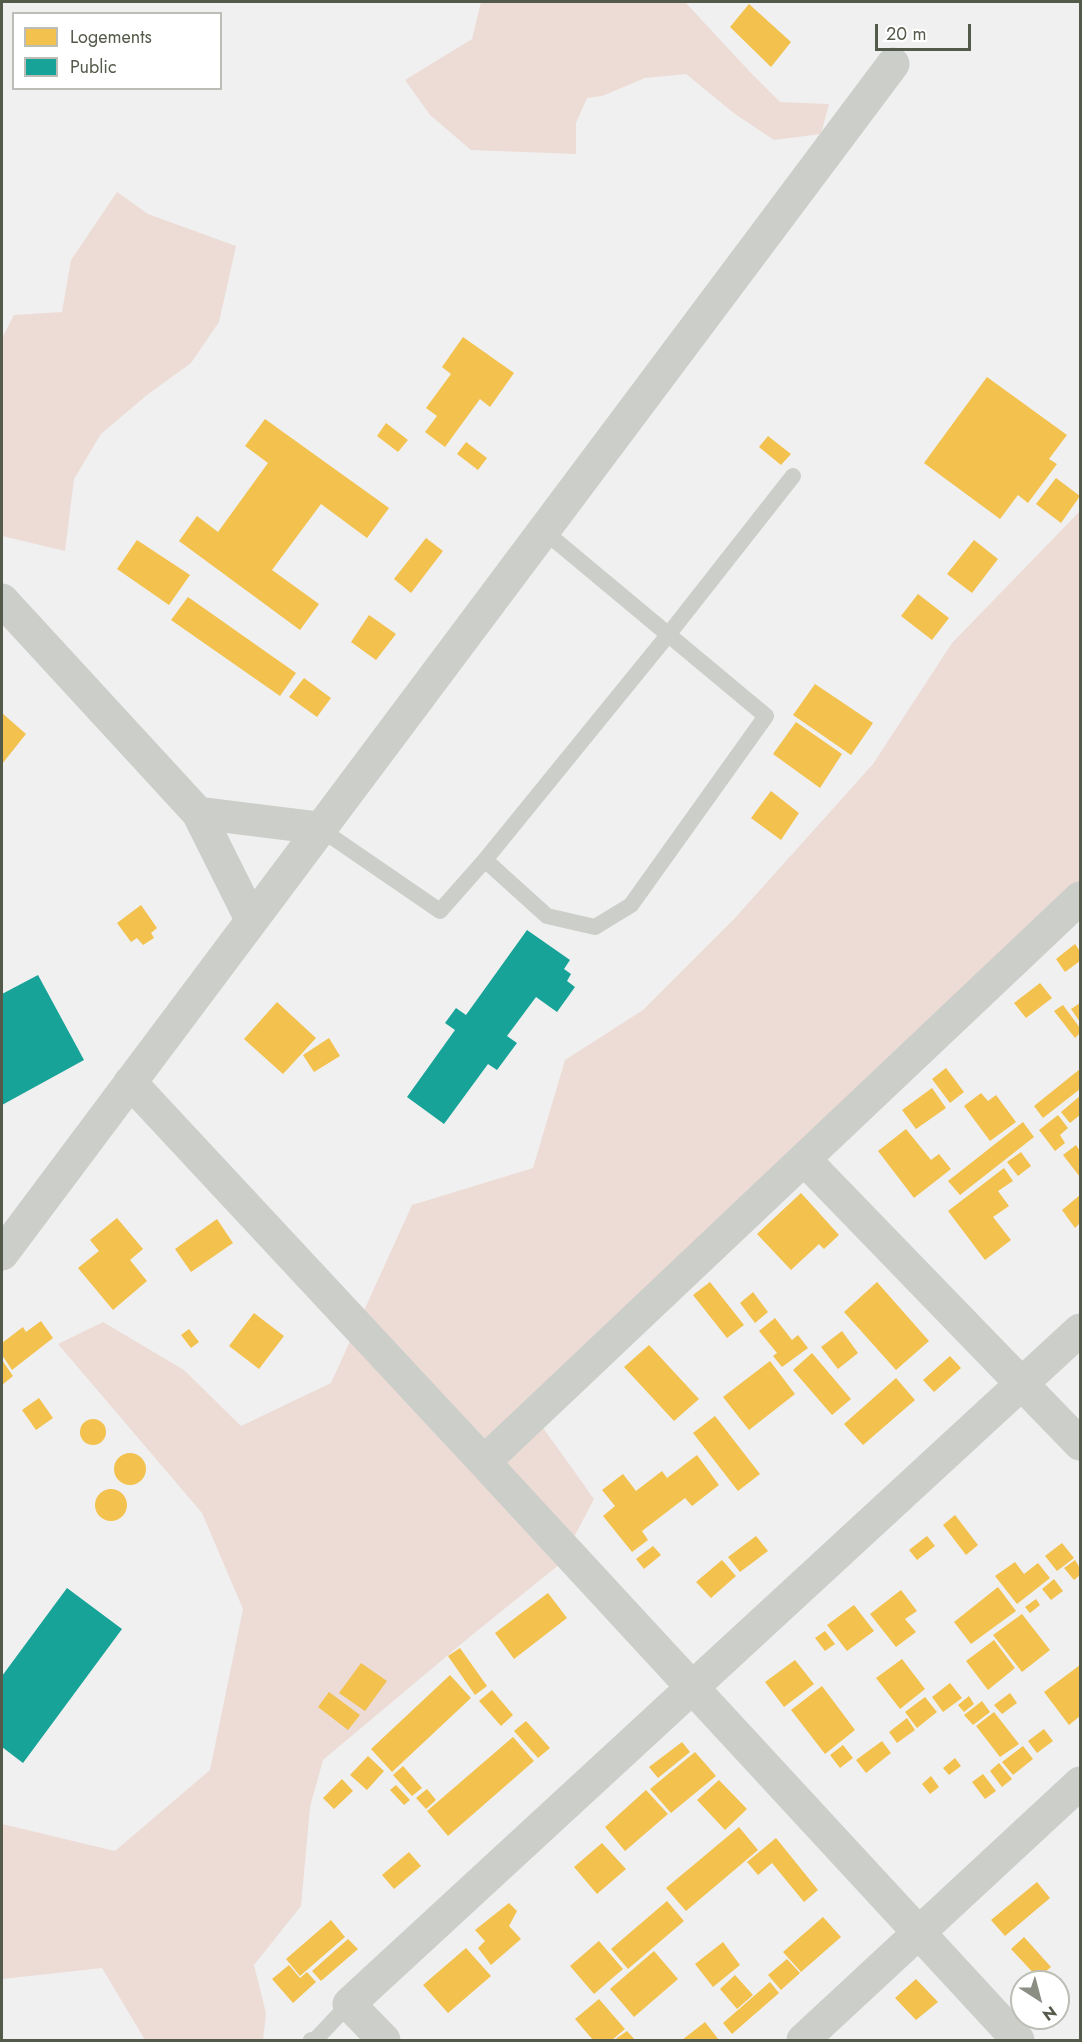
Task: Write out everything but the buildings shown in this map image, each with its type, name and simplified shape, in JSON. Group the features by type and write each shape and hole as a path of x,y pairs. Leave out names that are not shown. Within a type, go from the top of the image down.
{"street":[{"path":"2,1254 893,64"},
{"path":"2,600 198,813 252,919"},
{"path":"198,813 320,828"},
{"path":"484,1462 1080,898"},
{"path":"130,1082 1018,2040"},
{"path":"804,1159 1080,1444"},
{"path":"384,2040 349,2004 1080,1330"},
{"path":"803,2040 1080,1783"}],"lane":[{"path":"320,828 440,911 485,860 668,635 793,476"},
{"path":"485,860 547,916 595,927 631,904 766,716 544,531"},
{"path":"311,2040 316,2039 349,2004"}],"shaded area":[{"path":"481,2 685,2 780,102 829,104 821,134 774,140 735,114 686,74 645,78 602,96 587,98 576,123 576,154 471,150 430,115 405,80 472,39"},
{"path":"117,192 148,214 236,246 219,322 191,363 147,395 101,434 74,479 65,551 2,536 2,338 14,315 62,312 71,260"},
{"path":"1080,511 1080,882 1072,907 534,1415 594,1499 560,1564 323,1760 310,1807 301,1906 254,1965 266,2013 263,2040 145,2040 102,1968 2,1979 2,1824 115,1851 210,1770 243,1609 202,1513 58,1344 103,1322 184,1370 241,1426 331,1383 412,1205 533,1168 565,1060 643,1010 734,919 873,764 952,643"}]}
